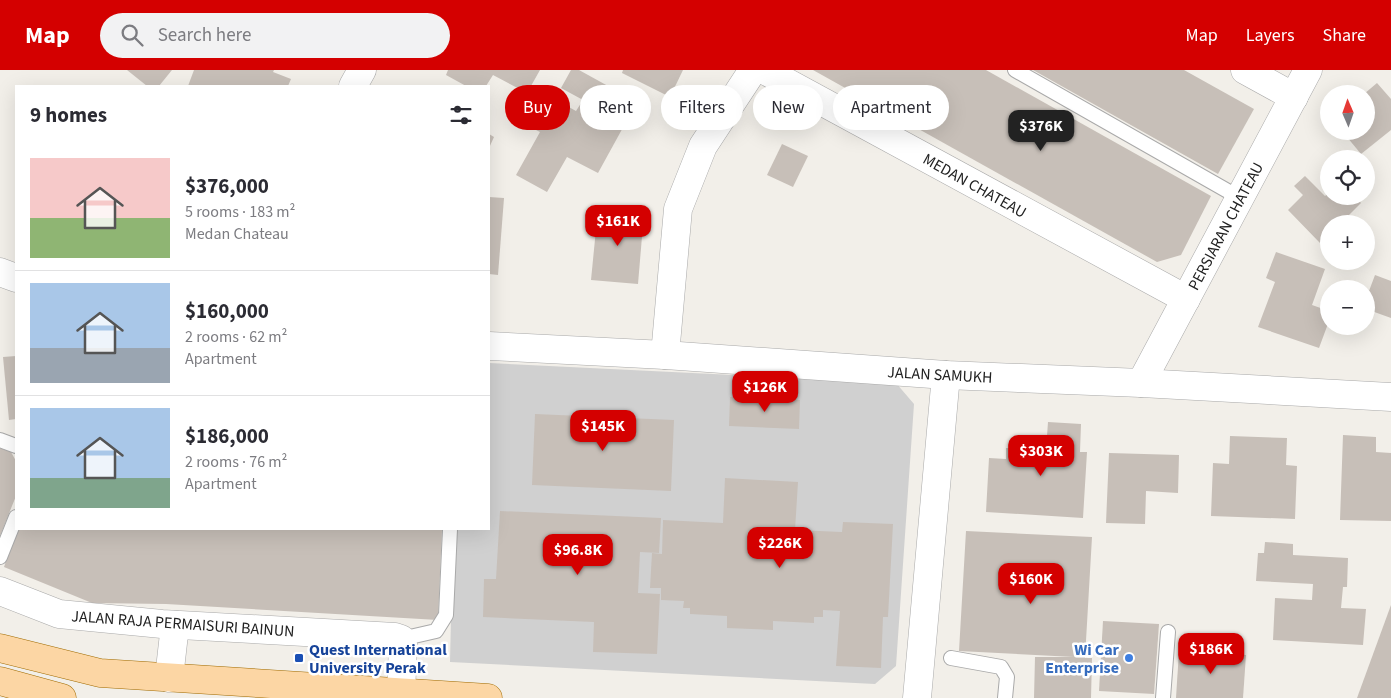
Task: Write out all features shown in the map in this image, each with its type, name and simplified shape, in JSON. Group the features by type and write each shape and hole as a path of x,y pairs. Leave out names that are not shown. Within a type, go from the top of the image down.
{"main road":[{"path":"0,648 100,673 401,694 488,698"},
{"path":"0,682 52,697"}],"street":[{"path":"354,85 362,70"},
{"path":"665,355 678,209 703,146 753,70"},
{"name":"MEDAN CHATEAU","path":"764,70 1186,300"},
{"path":"1245,70 1294,97"},
{"name":"PERSIARAN CHATEAU","path":"1141,383 1308,70"},
{"path":"0,272 15,278"},
{"name":"JALAN SAMUKH","path":"490,346 665,355 946,375 1141,383 1391,397"},
{"path":"917,698 946,375"},
{"name":"JALAN RAJA PERMAISURI BAINUN","path":"0,591 59,614 175,625 396,637 400,639"},
{"path":"169,678 175,625"},
{"path":"400,639 403,645 401,694"}],"lane":[{"path":"1016,70 1240,198"},
{"path":"0,440 15,446"},
{"path":"0,557 15,520"},
{"name":"JALAN RAJA PERMAISURI BAINUN","path":"400,639 436,631 446,614 450,530"},
{"path":"1164,698 1168,632"},
{"path":"951,658 1001,667 1007,677 1005,698"}],"shaded area":[{"path":"490,363 896,383 914,404 896,666 875,684 450,662 453,530 490,530"}],"building":[{"path":"127,70 172,70 160,85 146,85"},
{"path":"194,70 274,70 273,72 291,79 288,85 188,85"},
{"path":"448,70 540,70 532,85 512,85 493,75 487,85 464,85 446,75"},
{"path":"571,70 579,70 606,85 580,85 580,98 570,93 570,85 563,85"},
{"path":"623,70 683,70 676,85 661,85 661,92 651,88 651,85 646,85 622,73"},
{"path":"813,70 986,70 1211,196 1181,255 1157,262 920,130 949,130 949,85 840,85"},
{"path":"1033,70 1184,70 1254,109 1218,174"},
{"path":"1377,83 1391,99 1391,130 1366,150 1358,150 1349,140 1375,140 1375,85"},
{"path":"580,105 580,130 622,130 598,173 567,157 547,192 516,175 540,132 536,130 570,130 570,108 576,111"},
{"path":"490,135 494,137 490,146"},
{"path":"782,144 808,156 793,187 767,175"},
{"path":"1305,176 1320,191 1320,205 1359,205 1349,215 1320,215 1320,243 1288,210 1303,195 1294,186"},
{"path":"490,197 504,198 498,275 490,274"},
{"path":"598,209 644,213 638,284 591,280"},
{"path":"1276,252 1320,267 1320,270 1325,270 1312,305 1320,308 1320,335 1324,335 1319,348 1258,327 1275,282 1266,278"},
{"path":"1375,275 1391,281 1391,318 1375,312 1375,280 1373,280"},
{"path":"15,356 15,419 9,420 3,357"},
{"path":"730,397 800,400 799,429 729,426"},
{"path":"535,414 674,420 671,491 532,485"},
{"path":"1048,422 1081,424 1080,452 1087,452 1083,518 986,512 989,458 1006,459 1006,448 1046,450"},
{"path":"1343,435 1376,437 1376,452 1391,453 1391,521 1340,520"},
{"path":"1230,436 1287,438 1286,465 1297,466 1295,519 1211,516 1213,463 1229,464"},
{"path":"0,448 11,452 15,459 15,498 0,536"},
{"path":"1109,453 1179,455 1178,493 1146,491 1145,524 1106,523"},
{"path":"725,478 798,482 795,530 842,532 843,522 893,524 888,617 883,617 881,668 836,666 840,611 823,610 823,617 814,617 814,623 773,621 773,630 727,628 727,616 690,614 690,608 683,608 684,601 661,600 661,588 650,588 652,553 662,554 663,520 723,523"},
{"path":"500,511 661,518 659,553 640,552 638,593 660,594 657,654 593,652 594,622 483,617 484,579 496,579"},
{"path":"17,530 442,530 438,620 166,604 92,603 4,567"},
{"path":"966,531 1092,537 1085,658 1092,658 1091,698 1034,698 1035,657 1074,657 959,651"},
{"path":"1265,542 1293,544 1293,555 1348,558 1347,587 1343,587 1341,608 1366,609 1363,645 1273,640 1275,598 1312,600 1313,584 1256,581 1258,553 1264,553"},
{"path":"1391,605 1391,698 1357,698"},
{"name":"Wi Car Enterprise","path":"1103,621 1159,624 1154,694 1099,691"},
{"path":"1179,651 1246,655 1243,698 1176,698"}],"place":[{"name":"Quest International University Perak","path":"299,658"},
{"name":"Wi Car Enterprise","path":"1129,658"}]}
